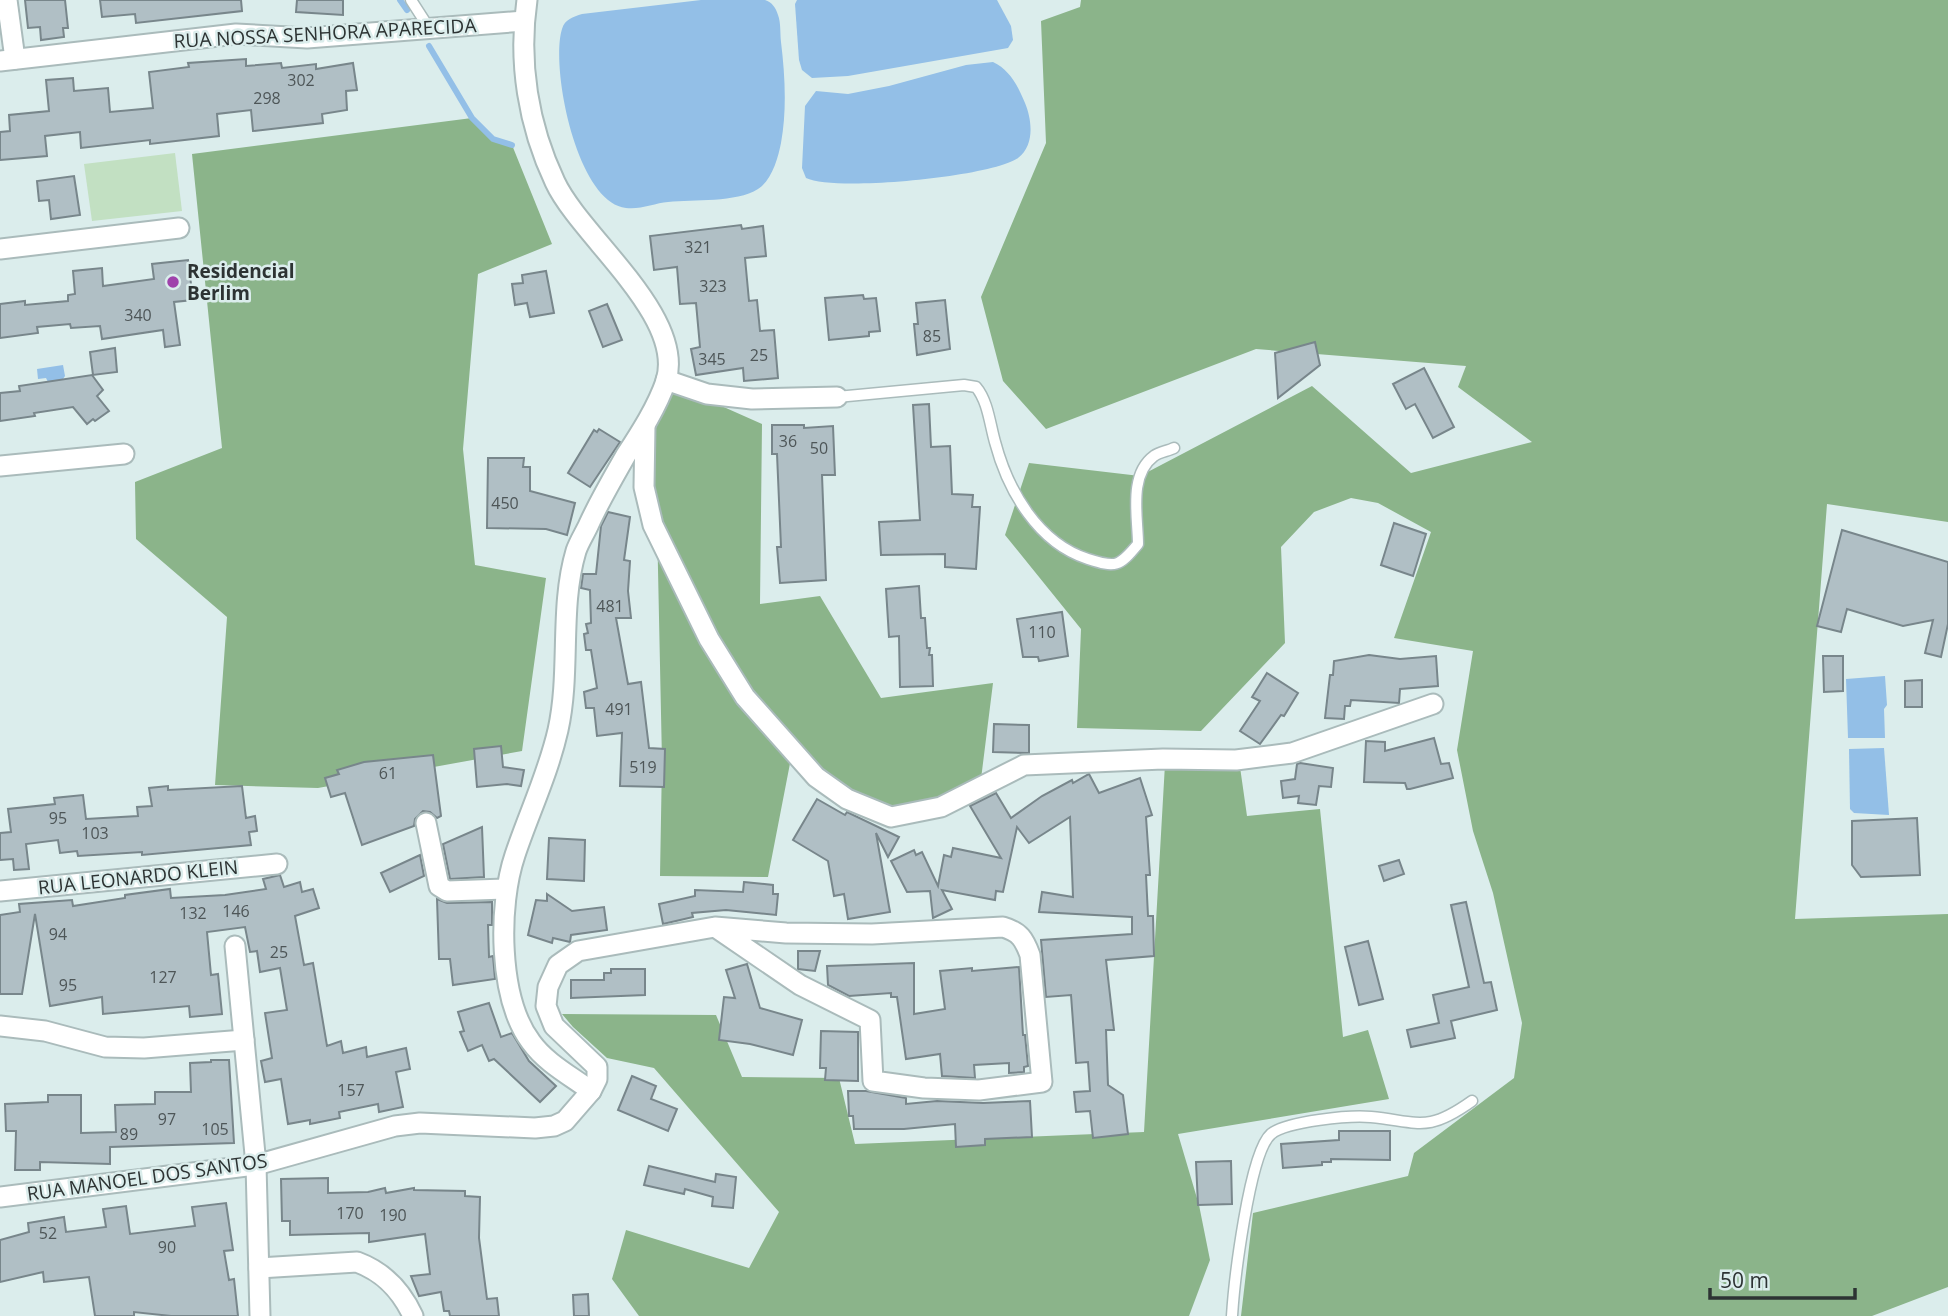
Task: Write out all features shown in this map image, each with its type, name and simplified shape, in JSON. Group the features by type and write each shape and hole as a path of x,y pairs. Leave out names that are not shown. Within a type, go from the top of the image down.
{"street":[{"path":"7,0 8,60"},
{"path":"527,0 524,21 524,74 539,143 555,184 643,296 653,314 668,357 666,380 645,425 605,491 577,550 569,590 566,671 558,729 546,775 514,857 505,889 507,973 515,1012 530,1041 551,1063 592,1091 597,1079 597,1068 554,1026 546,1006 548,987 558,965 578,951 715,927 786,933 872,934 1003,928 1016,931 1025,940 1030,955 1042,1082 979,1090 924,1088 873,1081 870,1020 800,985 715,927"},
{"name":"RUA NOSSA SENHORA APARECIDA","path":"8,60 236,34 307,38 524,21"},
{"path":"0,249 179,228"},
{"path":"666,380 707,394 740,398 837,397"},
{"path":"645,425 644,487 653,526 709,639 745,697 816,777 847,799 891,817 941,807 1024,765 1236,760 1292,753 1433,704"},
{"path":"0,466 124,454"},
{"path":"425,823 439,886 447,891 505,889"},
{"name":"RUA LEONARDO KLEIN","path":"0,891 276,864"},
{"path":"235,946 256,1165 260,1316"},
{"path":"0,1026 45,1031 105,1047 144,1048 244,1040"},
{"name":"RUA MANOEL DOS SANTOS","path":"0,1198 256,1165 395,1126 420,1123 535,1128 554,1126 565,1121 592,1091"},
{"path":"259,1268 357,1262 371,1268 396,1286 413,1316"}],"lane":[{"path":"411,0 429,28"},
{"path":"837,397 964,385 976,387 982,396 998,455 1022,507 1047,536 1075,555 1109,565 1124,561 1138,544 1138,484 1144,467 1154,455 1174,449"},
{"path":"1232,1316 1241,1231 1263,1146 1272,1133 1299,1122 1333,1119 1369,1117 1413,1124 1432,1123 1455,1113 1472,1101"}],"green space":[{"path":"1081,0 1948,0 1948,522 1827,504 1795,919 1948,914 1948,1287 1872,1316 1241,1316 1253,1213 1408,1176 1414,1153 1514,1078 1522,1023 1493,893 1473,831 1457,750 1473,651 1394,638 1431,532 1378,503 1351,498 1314,512 1281,547 1285,643 1201,731 1077,728 1081,629 1005,535 1029,463 1140,476 1312,386 1411,473 1532,442 1458,387 1466,366 1256,349 1046,429 1003,381 981,297 1046,143 1041,21 1080,7"},
{"path":"472,118 493,139 512,145 552,244 478,274 463,449 475,565 546,578 522,751 318,788 215,785 227,617 136,539 135,482 222,448 192,154"},
{"path":"175,153 182,211 92,221 84,164"},
{"path":"675,389 708,400 762,424 760,604 820,596 881,698 993,683 981,779 942,804 891,812 851,796 793,748 768,877 660,876 662,761 657,522 650,480 650,438"},
{"path":"1165,764 1240,767 1247,816 1320,809 1343,1037 1368,1030 1389,1099 1178,1134 1199,1205 1210,1260 1189,1316 639,1316 612,1279 626,1230 749,1268 779,1212 654,1068 607,1058 562,1014 716,1015 742,1077 839,1078 855,1144 1144,1132"}],"water":[{"path":"701,0 765,0 776,10 780,25 785,92 783,131 776,162 763,185 738,197 626,208 609,200 594,183 581,159 571,131 560,73 559,48 563,26 573,17 582,14"},
{"path":"797,0 997,0 1011,26 1013,40 1008,48 848,76 812,78 802,70 799,60 795,4"},
{"path":"993,62 1013,79 1027,110 1030,139 1018,158 978,171 913,180 848,183 806,178 802,168 805,106 816,91 848,94 966,65"},
{"path":"63,365 63,379 48,382 46,378 38,379 37,369"},
{"path":"1885,676 1885,738 1848,738 1846,679"},
{"path":"1884,748 1889,815 1854,813 1850,809 1849,749"}],"building":[{"path":"25,0 65,0 68,28 63,28 64,37 41,40 40,27 28,28"},
{"path":"100,0 241,0 242,11 136,23 135,14 102,17"},
{"path":"297,0 343,0 343,15 296,12"},
{"path":"246,59 246,66 281,63 282,68 316,64 316,69 353,63 357,90 346,91 347,110 322,114 323,123 253,131 251,110 217,114 219,136 81,148 80,132 45,136 47,156 0,160 0,132 10,131 9,115 49,111 46,80 73,78 74,91 108,88 110,112 153,108 149,72 189,67 188,63"},
{"path":"74,176 80,215 51,219 49,200 39,201 37,181"},
{"path":"741,225 742,229 763,226 766,256 745,258 749,301 757,300 760,331 774,330 778,378 744,381 743,368 696,375 691,349 700,347 696,303 680,304 677,267 654,270 650,236"},
{"path":"188,260 193,300 174,302 180,345 165,347 163,330 102,339 100,326 71,328 70,324 37,327 38,333 0,338 0,304 25,301 25,305 68,301 68,295 75,294 73,271 102,268 103,286 154,279 152,264"},
{"path":"546,271 554,313 530,317 527,303 515,305 512,284 523,283 522,275"},
{"path":"863,295 864,299 876,298 880,331 869,332 869,336 829,340 825,298"},
{"path":"945,300 950,349 917,355 914,324 918,324 916,303"},
{"path":"607,304 622,340 603,347 589,311"},
{"path":"1315,342 1320,365 1278,398 1275,353"},
{"path":"115,348 117,372 93,375 90,352"},
{"path":"1424,368 1454,427 1433,438 1415,404 1406,409 1393,384"},
{"path":"92,375 103,390 97,396 109,411 95,421 93,419 87,424 73,407 0,421 0,393 20,391 19,386"},
{"path":"929,404 931,447 950,446 952,494 973,495 972,507 980,507 976,569 945,567 945,554 881,555 879,522 920,520 913,405"},
{"path":"772,425 804,425 804,428 833,426 835,475 822,475 826,580 780,583 777,547 781,547 777,454 772,454"},
{"path":"599,429 620,442 590,487 568,473 594,430 597,432"},
{"path":"488,458 524,458 523,467 530,467 530,491 575,503 567,535 546,529 487,528"},
{"path":"608,512 630,517 624,560 630,561 628,591 631,618 616,618 628,684 641,682 649,748 665,749 664,787 620,786 622,733 597,736 594,708 586,708 584,692 597,688 591,650 586,650 584,634 588,633 586,624 591,623 590,590 581,588 583,574 596,574 601,526"},
{"path":"1394,523 1426,534 1413,576 1381,565"},
{"path":"1842,530 1948,562 1948,624 1941,657 1925,653 1933,620 1903,626 1847,609 1841,632 1817,626"},
{"path":"919,586 921,618 925,618 927,648 930,648 929,655 932,655 933,686 900,687 899,636 889,637 886,589"},
{"path":"1062,612 1068,656 1039,661 1038,657 1023,657 1017,619"},
{"path":"1369,655 1400,659 1436,656 1438,686 1400,689 1399,703 1351,700 1350,706 1345,706 1344,719 1325,718 1334,661"},
{"path":"1823,656 1843,656 1843,691 1824,692"},
{"path":"1267,673 1298,693 1284,716 1281,715 1260,744 1240,731 1260,701 1252,697"},
{"path":"1922,680 1922,707 1905,707 1905,681"},
{"path":"994,724 1029,725 1029,753 993,752"},
{"path":"1434,738 1441,764 1449,763 1453,778 1410,789 1407,789 1405,783 1364,782 1366,741 1385,742 1385,751"},
{"path":"501,746 503,767 524,770 521,786 507,784 477,787 474,749"},
{"path":"433,755 441,816 437,818 430,812 423,811 415,819 414,826 362,845 345,793 331,797 325,778 339,774 337,770 364,762"},
{"path":"1297,764 1333,768 1331,787 1319,786 1316,805 1298,803 1299,796 1283,798 1281,781 1295,779"},
{"path":"1089,774 1099,793 1140,778 1152,815 1146,817 1150,875 1146,875 1148,916 1153,916 1154,956 1106,960 1114,1030 1106,1030 1108,1085 1123,1095 1128,1134 1093,1138 1090,1111 1076,1112 1074,1092 1090,1091 1088,1062 1076,1063 1071,995 1046,997 1041,940 1132,934 1132,917 1039,912 1042,892 1073,897 1070,817 1029,843 1017,827 1003,892 996,891 995,900 942,890 952,909 933,918 930,891 907,892 891,861 914,850 916,855 922,852 938,886 944,855 951,857 953,848 1001,858 970,806 996,793 1011,818 1042,796"},
{"path":"168,786 168,790 242,786 246,818 255,816 257,831 249,832 251,845 142,855 142,852 78,856 77,851 60,853 58,840 26,844 29,869 14,870 13,859 0,860 0,833 11,832 8,809 55,804 54,798 83,795 86,819 138,816 137,807 152,806 149,788"},
{"path":"817,799 845,815 847,812 899,837 888,857 876,833 890,912 848,919 844,894 834,896 828,861 793,840"},
{"path":"1917,818 1920,875 1861,877 1852,865 1852,821"},
{"path":"482,827 484,877 450,879 443,844"},
{"path":"549,838 585,840 584,881 547,879"},
{"path":"420,855 424,876 390,892 381,873"},
{"path":"1399,860 1404,874 1384,881 1379,866"},
{"path":"280,875 284,887 300,882 302,892 313,889 319,908 295,916 304,965 313,963 327,1046 341,1041 343,1053 366,1047 367,1057 406,1048 410,1069 396,1072 403,1107 379,1112 378,1104 339,1112 340,1118 310,1124 310,1120 288,1124 281,1079 265,1082 261,1061 272,1058 265,1013 287,1010 280,968 260,972 257,951 250,952 245,927 207,932 211,975 218,974 222,1014 190,1017 189,1006 103,1014 102,997 50,1006 35,914 22,994 0,994 0,915 20,912 19,904 72,900 73,906 170,889 171,898 225,895 266,889 263,879"},
{"path":"744,882 773,885 773,894 778,894 776,915 726,910 692,913 693,917 663,924 659,904 695,896 695,890 743,892"},
{"path":"547,894 572,911 604,907 607,930 571,935 570,942 553,938 552,943 528,935 536,900 547,901"},
{"path":"437,899 447,903 492,902 492,925 488,925 489,957 493,956 495,979 453,985 450,959 439,959"},
{"path":"1466,902 1484,983 1491,982 1497,1010 1451,1021 1455,1038 1411,1047 1407,1030 1439,1023 1433,995 1469,987 1451,905"},
{"path":"1368,941 1383,999 1359,1005 1345,947"},
{"path":"798,951 820,951 815,971 798,969"},
{"path":"914,963 914,1014 945,1009 940,971 1019,967 1023,1035 1028,1066 1024,1067 1024,1072 1009,1073 1009,1063 974,1065 975,1078 942,1076 940,1054 906,1059 897,997 891,997 891,993 849,996 828,985 827,966"},
{"path":"747,964 760,1008 802,1020 793,1055 750,1044 719,1040 724,997 735,998 726,970"},
{"path":"611,969 645,969 645,995 571,998 571,980 604,980 604,973 611,973"},
{"path":"489,1003 501,1037 512,1033 529,1061 556,1086 540,1102 494,1059 489,1061 482,1045 468,1051 460,1032 464,1031 458,1012"},
{"path":"821,1031 858,1032 858,1081 825,1080 826,1068 820,1068"},
{"path":"229,1060 234,1143 110,1147 110,1164 40,1162 40,1170 15,1170 16,1131 6,1131 5,1104 48,1102 48,1095 81,1095 81,1133 116,1132 115,1105 155,1104 155,1092 191,1092 190,1063"},
{"path":"632,1076 656,1086 651,1099 677,1109 668,1131 618,1110"},
{"path":"848,1091 866,1091 906,1098 906,1104 937,1101 1030,1101 1032,1137 985,1139 985,1145 956,1147 955,1124 904,1129 854,1129 853,1116 849,1116"},
{"path":"1339,1131 1390,1131 1390,1160 1331,1159 1331,1162 1322,1162 1322,1165 1283,1168 1281,1144 1339,1140"},
{"path":"1231,1161 1232,1204 1198,1205 1196,1162"},
{"path":"649,1166 715,1182 716,1174 736,1177 733,1208 712,1206 713,1197 685,1189 684,1194 644,1185"},
{"path":"328,1178 328,1193 368,1192 385,1188 386,1193 414,1188 465,1191 465,1196 480,1197 479,1238 487,1299 497,1298 499,1316 450,1316 449,1311 444,1311 441,1292 419,1296 411,1276 430,1274 425,1234 369,1242 369,1233 290,1235 290,1221 282,1221 281,1179"},
{"path":"226,1203 233,1250 224,1251 229,1280 234,1279 238,1316 171,1316 134,1312 134,1316 95,1316 89,1277 44,1282 43,1272 0,1282 0,1240 29,1232 28,1223 64,1217 66,1232 106,1227 103,1209 126,1206 130,1234 195,1226 192,1207"},
{"path":"588,1294 589,1316 574,1316 573,1295"}],"waterway":[{"path":"400,0 407,10"},
{"path":"429,46 472,118 493,139 512,145"}],"place":[{"name":"Residencial Berlim","path":"173,282"}]}
